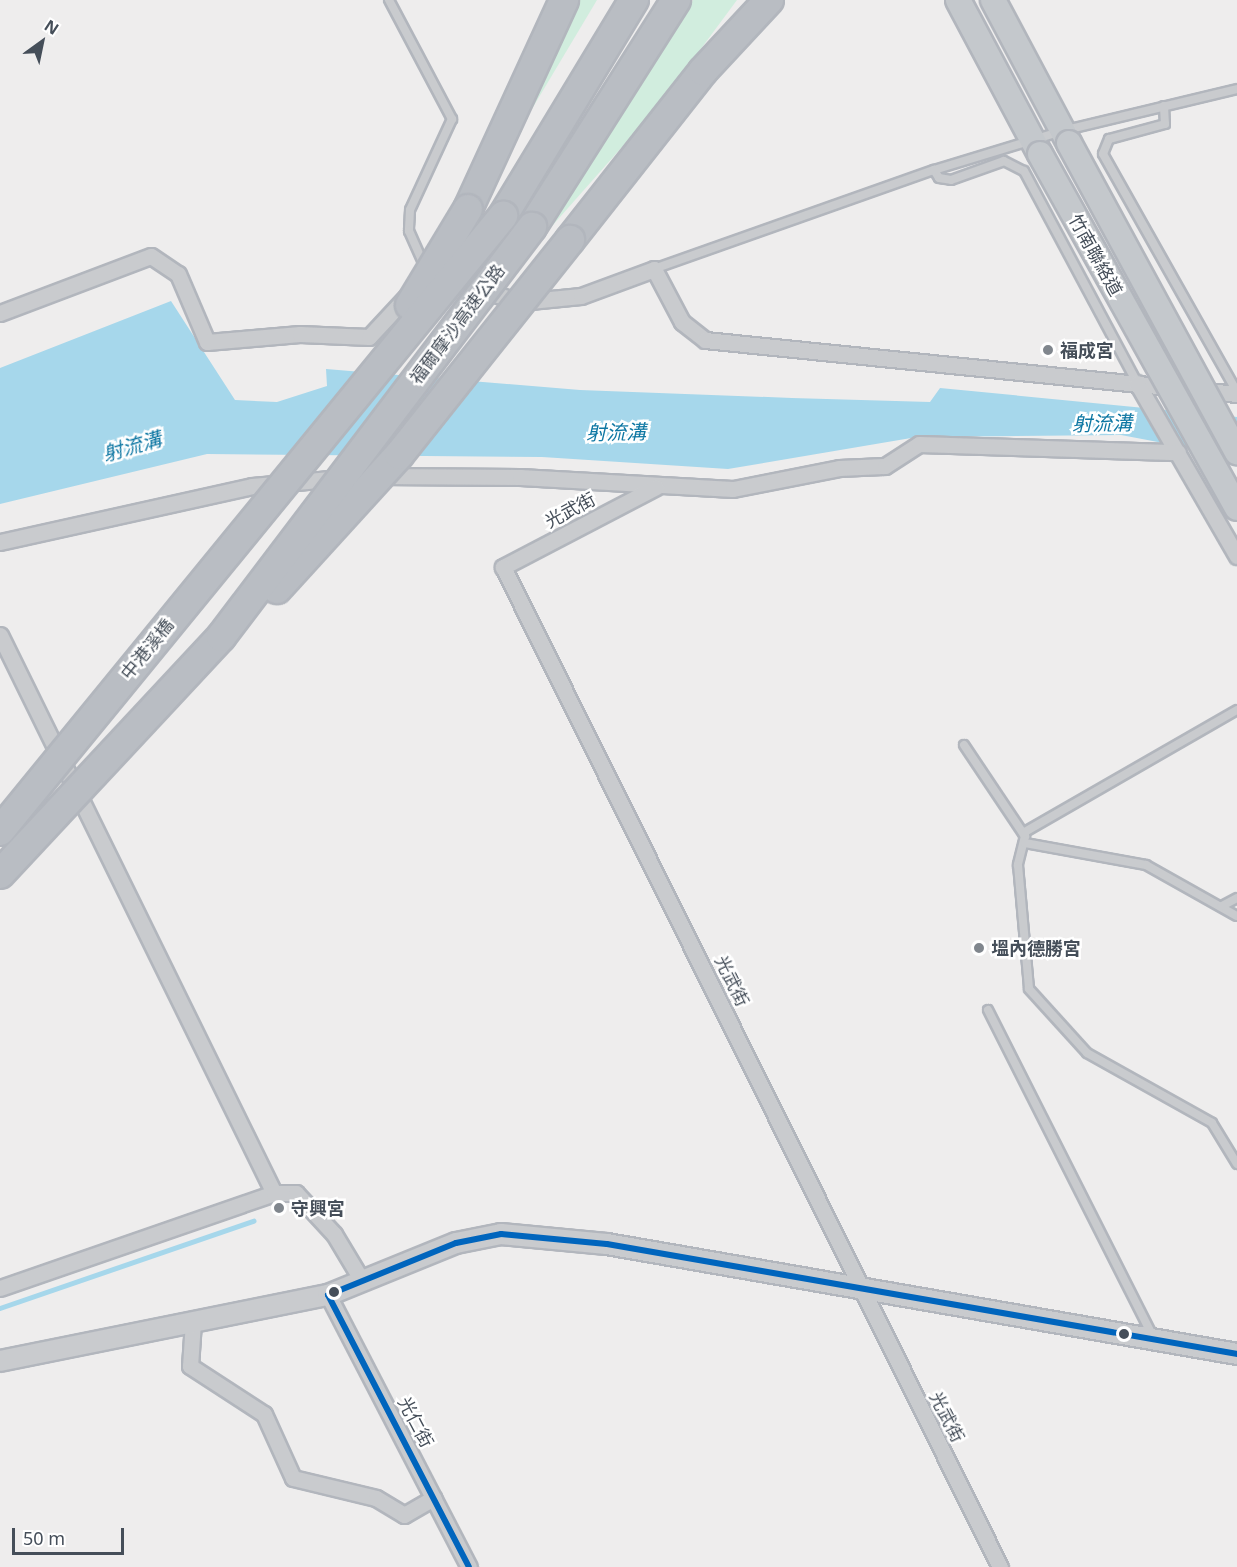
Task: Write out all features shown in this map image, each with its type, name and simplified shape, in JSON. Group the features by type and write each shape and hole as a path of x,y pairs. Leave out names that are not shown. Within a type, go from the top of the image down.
{"highway":[{"path":"294,467 387,338 468,209 564,0"},
{"name":"福爾摩沙高速公路","path":"294,467 503,216 634,0"},
{"name":"福爾摩沙高速公路","path":"221,637 532,227 676,0"},
{"path":"0,874 221,637 264,604 399,454 703,71 769,0"},
{"name":"中港溪橋","path":"0,831 294,467"}],"main road":[{"name":"竹南聯絡道","path":"958,0 1036,147 1237,508"},
{"name":"竹南聯絡道","path":"993,0 1237,452"}],"street":[{"path":"0,312 151,256 178,274 207,342 300,333 369,337 429,273 520,302 581,296 654,269 682,322 705,340 1237,393"},
{"path":"1137,383 1237,556"},
{"path":"0,542 252,486 322,479 418,474 733,489 839,468 885,466 919,444 1178,452"},
{"name":"光武街","path":"656,487 503,567 1000,1567"},
{"path":"0,635 274,1193"},
{"path":"0,1288 274,1193 296,1192 334,1234 361,1278"},
{"path":"0,1362 328,1295 361,1278 456,1243 501,1234 607,1244 862,1292 1237,1354"},
{"name":"光仁街","path":"328,1295 469,1567"},
{"path":"193,1322 190,1366 264,1414 293,1478 376,1498 404,1515 434,1498"}],"lane":[{"path":"389,0 452,119 411,210 409,231 429,273"},
{"path":"654,269 934,170 1036,147 1164,106 1237,89"},
{"path":"1164,106 1165,124 1109,139 1103,154 1237,393"},
{"path":"934,170 951,180 1004,161 1024,171 1137,383"},
{"path":"1023,833 1237,710"},
{"path":"964,745 1023,833 1025,843 1018,866 1029,989 1087,1053 1212,1123 1237,1164"},
{"path":"1025,843 1146,865 1237,916"},
{"path":"1222,906 1237,898"},
{"path":"988,1010 1155,1340"}],"green space":[{"path":"576,0 597,0 490,179"},
{"path":"693,0 737,0 660,104 545,234"}],"water":[{"name":"射流溝","path":"171,301 235,400 277,402 327,386 326,369 580,390 792,398 930,402 940,388 1237,417 1237,457 1121,435 917,437 728,469 542,457 207,454 0,504 0,368"}],"waterway":[{"path":"0,1308 253,1221"}],"transit line":[{"path":"328,1295 456,1243 501,1234 607,1244 1237,1354"},
{"path":"328,1295 469,1567"}],"place":[{"name":"福成宮","path":"1048,350"},
{"name":"塭內德勝宮","path":"979,948"},
{"name":"守興宮","path":"279,1208"}]}
